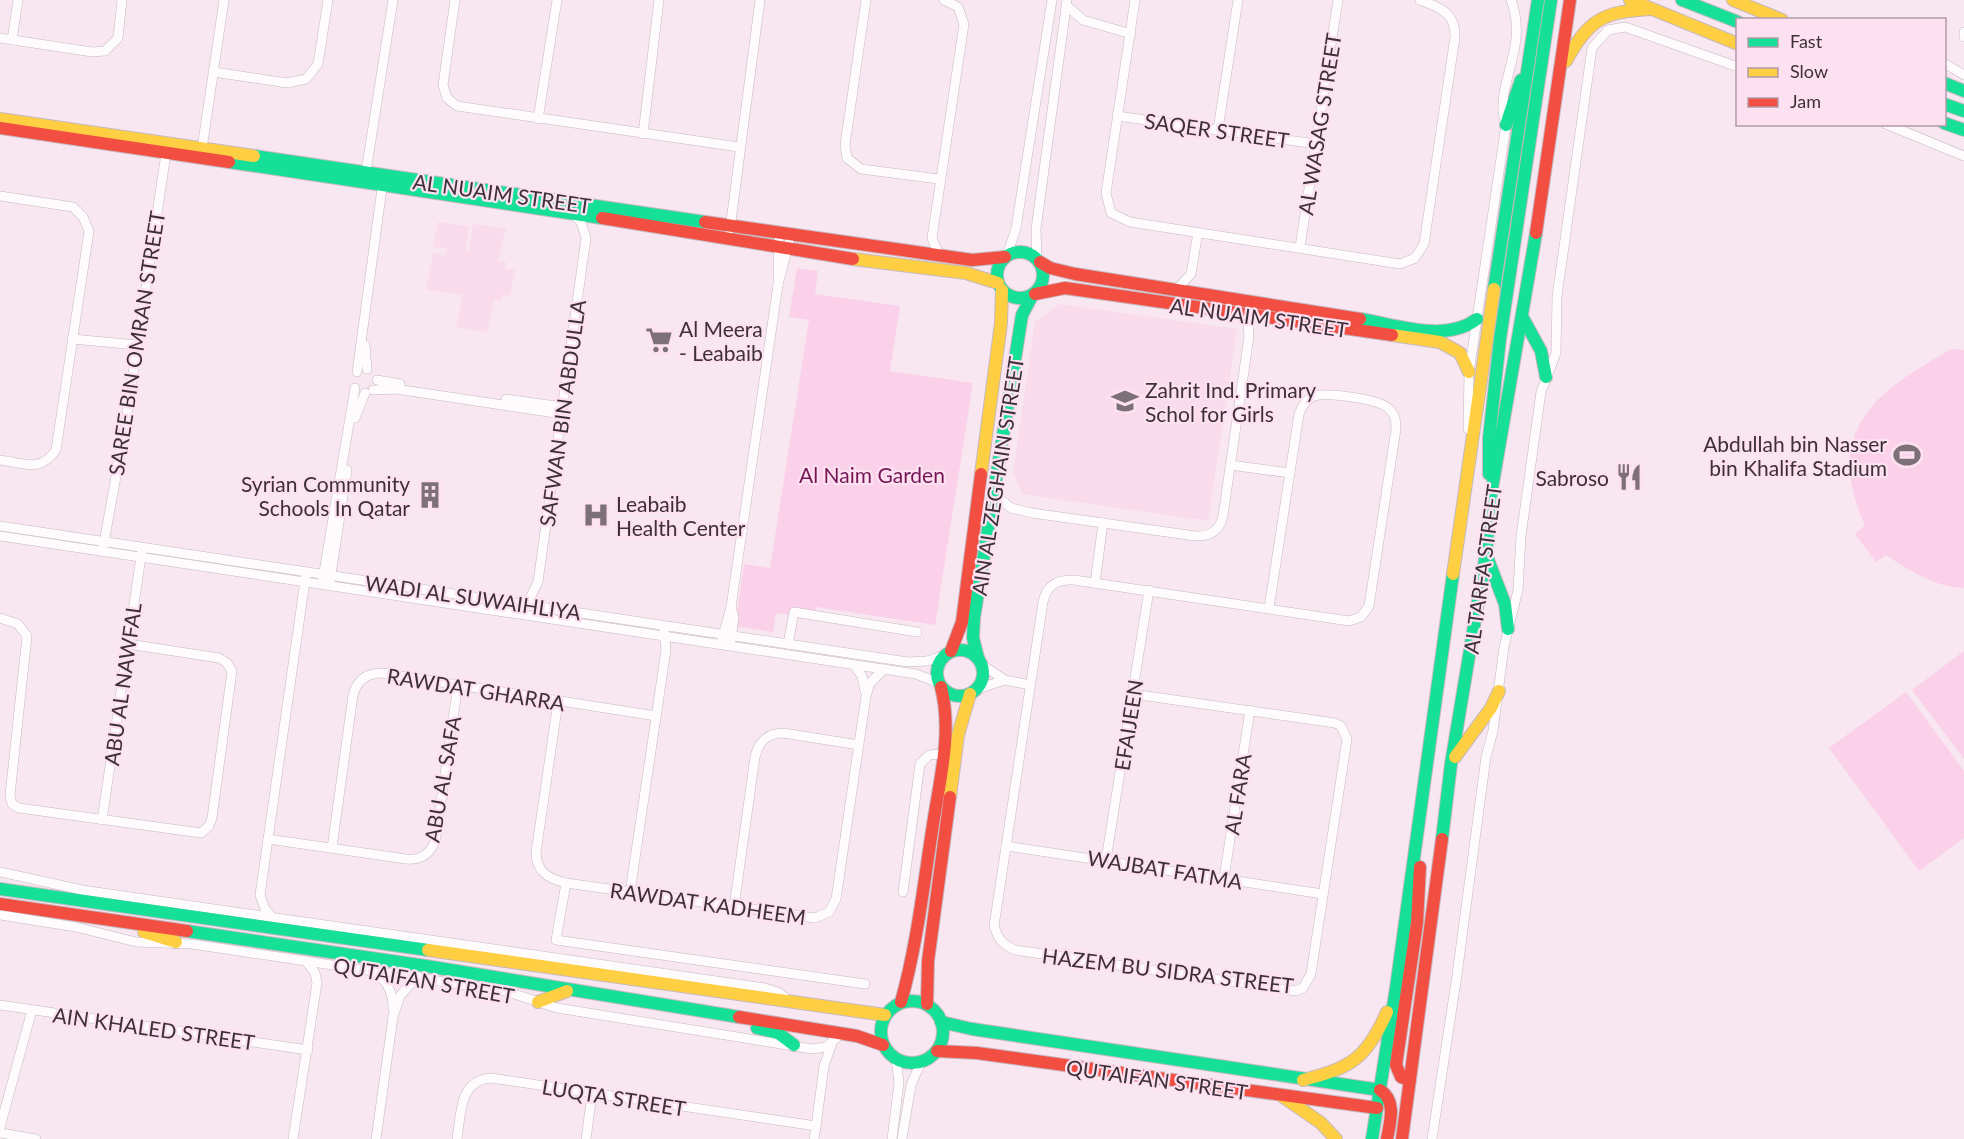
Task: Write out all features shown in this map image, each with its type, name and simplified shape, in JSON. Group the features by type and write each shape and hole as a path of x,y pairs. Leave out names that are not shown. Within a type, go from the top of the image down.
{"street":[{"path":"12,40 18,0"},
{"path":"0,39 92,52 105,51 117,38 122,0"},
{"path":"202,154 224,0"},
{"path":"214,72 287,83 306,80 318,64 328,0"},
{"path":"365,177 393,0"},
{"path":"455,0 443,78 447,98 464,108 739,147"},
{"path":"538,119 557,0"},
{"path":"643,134 659,0"},
{"path":"726,231 760,0"},
{"path":"866,0 844,145 847,158 861,169 939,179"},
{"path":"939,255 932,238 939,179 964,24 958,7 944,0"},
{"path":"1052,0 1016,228 1006,257 998,269 1000,287 1019,299 1033,295 1044,278 1038,260 1036,229 1067,3"},
{"path":"1136,0 1106,193 1111,213 1123,221 1400,264 1415,258 1423,248 1455,32 1448,14 1420,0"},
{"path":"1218,129 1238,0"},
{"name":"AL WASAG STREET","path":"1300,247 1338,0"},
{"name":"AL TARFA STREET","path":"1469,456 1469,372 1506,125 1502,108 1517,38 1516,16 1511,0"},
{"path":"1526,0 1534,25"},
{"name":"AL TARFA STREET","path":"1372,1139 1396,988 1469,456 1538,0"},
{"path":"1491,494 1489,438 1500,339 1551,0"},
{"name":"AL TARFA STREET","path":"1402,1139 1451,764 1486,554 1491,494 1523,318 1562,68 1570,0"},
{"path":"1630,0 1736,44"},
{"path":"1682,0 1736,22"},
{"path":"1733,0 1777,18"},
{"path":"1067,3 1083,20 1131,34"},
{"path":"1562,68 1584,31 1602,15 1650,9"},
{"path":"1063,31 1073,23 1083,20"},
{"name":"AL TARFA STREET","path":"1432,1139 1457,975 1484,768 1508,629 1518,590 1521,536 1541,392 1553,363 1557,345 1557,296 1590,57 1596,41 1608,30 1625,27 1736,68"},
{"path":"1964,32 1964,37"},
{"path":"1506,125 1514,93 1528,64"},
{"path":"1946,64 1964,75"},
{"path":"1946,84 1964,91"},
{"path":"1946,105 1964,111"},
{"name":"SAQER STREET","path":"1118,116 1316,144"},
{"name":"AL NUAIM STREET","path":"0,119 166,149"},
{"path":"1946,124 1964,130"},
{"path":"1891,126 1964,156"},
{"name":"AL NUAIM STREET","path":"0,128 386,180 784,240 919,252 972,260 1006,257"},
{"name":"SAREE BIN OMRAN STREET","path":"104,546 166,149"},
{"path":"367,369 365,344 386,180"},
{"path":"327,579 355,388 353,382 357,372 386,180"},
{"name":"AL NUAIM STREET","path":"386,180 573,214 726,231"},
{"path":"0,196 73,207 84,216 89,231 56,450 49,460 40,465 0,460"},
{"name":"SAFWAN BIN ABDULLA","path":"525,609 535,593 538,582 586,238 582,222 573,214"},
{"path":"1198,232 1191,274 1194,287 1201,294"},
{"path":"919,252 932,238"},
{"path":"727,640 734,617 731,607 784,240"},
{"name":"AL NUAIM STREET","path":"784,240 869,262 966,273 1000,287"},
{"path":"1006,257 1026,252 1038,260"},
{"name":"AL NUAIM STREET","path":"1038,260 1069,273 1442,332 1464,329 1477,319"},
{"path":"1176,290 1191,274"},
{"name":"AIN AL ZEGHAIN STREET","path":"948,653 962,622 1000,334 1000,287"},
{"name":"AL NUAIM STREET","path":"1033,295 1065,288 1440,342 1460,353 1469,372"},
{"name":"AIN AL ZEGHAIN STREET","path":"980,661 974,645 973,625 1023,315 1033,295"},
{"path":"994,494 1005,504 1018,510 1206,536 1216,530 1222,521 1249,328 1240,315"},
{"path":"1523,318 1541,351 1546,377"},
{"path":"72,339 137,345"},
{"path":"357,372 367,369 374,373 377,380"},
{"path":"377,380 562,411"},
{"path":"327,579 356,416 377,380"},
{"path":"355,388 369,392 396,389 562,411"},
{"name":"HAZEM BU SIDRA STREET","path":"1133,694 1335,723 1345,732 1347,739 1311,974 1303,988 1296,991 1015,950 1005,945 998,937 994,926 1030,685 1047,591 1059,580 1149,590 1349,621 1361,617 1369,606 1396,429 1394,416 1379,402 1324,394 1313,396 1303,404 1299,414 1269,608"},
{"path":"1230,465 1290,473"},
{"path":"1095,583 1102,523"},
{"name":"WADI AL SUWAIHLIYA","path":"0,526 104,546"},
{"name":"WADI AL SUWAIHLIYA","path":"0,536 142,551 664,630 924,676 940,685"},
{"name":"ABU AL NAWFAL","path":"102,820 142,551"},
{"path":"1486,554 1505,604 1508,629"},
{"path":"271,916 264,909 260,896 305,576"},
{"name":"EFAIJEEN","path":"1106,860 1149,590"},
{"path":"788,644 794,612 916,632"},
{"path":"0,618 14,621 27,636 10,801 19,808 197,834 209,825 213,807 232,676 230,667 224,660 215,657 128,644"},
{"path":"630,892 666,650 664,630"},
{"path":"666,650 675,632"},
{"name":"WADI AL SUWAIHLIYA","path":"727,640 788,644 908,662 927,661 948,653"},
{"path":"901,1002 917,936 943,754 947,714 937,671 948,653 963,650 1005,680 1030,685"},
{"path":"927,1004 928,961 958,735 973,692 983,678 980,661"},
{"name":"RAWDAT KADHEEM","path":"854,665 862,676 866,696"},
{"name":"RAWDAT KADHEEM","path":"558,702 536,858 544,874 566,883 815,918 823,916 834,906 866,696 870,683 884,669"},
{"name":"RAWDAT GHARRA","path":"332,848 353,695 360,680 366,675 382,673 656,716"},
{"path":"940,685 951,695 973,692 1005,680"},
{"name":"ABU AL SAFA","path":"268,839 413,860 431,850 436,836 458,685"},
{"path":"1451,764 1491,708 1499,691"},
{"name":"AL FARA","path":"1224,878 1250,710"},
{"path":"734,907 754,757 760,743 772,734 783,733 860,745"},
{"path":"903,892 920,764 929,755 943,754"},
{"path":"1410,1080 1401,1077 1396,1065 1418,912 1418,829"},
{"name":"WAJBAT FATMA","path":"1006,846 1323,894"},
{"name":"QUTAIFAN STREET","path":"0,872 82,890 765,988 780,993 791,1003"},
{"path":"566,883 556,940 865,984"},
{"name":"QUTAIFAN STREET","path":"0,887 16,892 885,1015"},
{"path":"244,912 260,896"},
{"name":"QUTAIFAN STREET","path":"0,904 426,966 721,1014 837,1038 862,1037 883,1045"},
{"name":"QUTAIFAN STREET","path":"0,915 76,927 135,942 176,942 505,991 557,1008 818,1049"},
{"path":"124,923 176,942"},
{"path":"293,1139 317,982 313,968 306,960"},
{"path":"317,982 332,964"},
{"path":"376,1139 393,1017 400,996 426,966"},
{"path":"372,971 380,976 391,992 393,1017"},
{"path":"1303,1080 1347,1067 1361,1058 1374,1042 1396,988"},
{"path":"538,1002 568,990"},
{"path":"914,1000 927,1004 937,1013 941,1022 942,1038 937,1051 921,1062 908,1063 896,1059 883,1045 880,1030 885,1015 901,1002 914,1000"},
{"name":"AIN KHALED STREET","path":"0,1005 308,1050"},
{"path":"0,1127 32,1010"},
{"path":"721,1014 737,1025 778,1033 794,1046"},
{"path":"941,1022 983,1031 1303,1080 1360,1085 1380,1090 1389,1097 1391,1109 1387,1139"},
{"path":"824,1066 818,1049 837,1038"},
{"path":"814,1139 824,1066 837,1038"},
{"name":"QUTAIFAN STREET","path":"937,1051 984,1054 1391,1109"},
{"path":"892,1139 899,1083 896,1059"},
{"path":"902,1139 912,1085 921,1062"},
{"name":"LUQTA STREET","path":"457,1139 464,1095 478,1080 490,1078 816,1126"},
{"path":"586,1139 592,1094"},
{"path":"1282,1096 1321,1123 1336,1139"},
{"path":"1391,1109 1408,1096"},
{"path":"0,1133 36,1139"}],"shaded area":[{"path":"438,222 469,226 465,252 469,251 473,224 506,229 498,261 506,262 505,269 515,269 510,296 503,295 501,301 494,299 487,332 456,327 463,295 426,290 433,253 445,256 447,248 433,247"},
{"name":"Zahrit Ind. Primary Schol for Girls","path":"1059,304 1237,329 1208,521 1022,494 1013,472 1035,322"}],"green space":[{"name":"Al Naim Garden","path":"797,268 818,271 815,294 900,306 890,371 973,383 935,625 816,607 814,618 776,613 773,632 735,626 744,564 770,568 809,320 789,317"},
{"name":"Abdullah bin Nasser bin Khalifa Stadium","path":"1952,349 1964,350 1964,588 1933,581 1886,555 1876,562 1855,534 1865,526 1853,493 1850,464 1854,440 1864,418 1879,399 1900,381"},
{"path":"1964,651 1964,759 1912,690"},
{"path":"1906,692 1964,771 1964,838 1919,871 1829,748"}],"traffic: fast":[{"path":"1494,289 1538,0"},
{"path":"1489,474 1489,438 1500,339 1551,0"},
{"path":"1682,0 1736,21"},
{"path":"1506,125 1521,80"},
{"path":"1946,84 1964,91"},
{"path":"1946,105 1964,111"},
{"path":"1946,124 1964,130"},
{"path":"254,156 705,222"},
{"path":"229,162 602,218"},
{"path":"1442,839 1451,764 1486,554 1491,494 1536,233"},
{"path":"1020,252 1029,253 1037,258 1042,266 1043,275 1042,284 1037,292 1029,297 1020,298 1011,297 1003,292 998,284 997,275 998,266 1003,258 1011,253 1020,252"},
{"path":"978,658 973,638 974,618 1022,315 1032,296"},
{"path":"1523,318 1541,351 1546,377"},
{"path":"1360,319 1405,328 1436,331 1465,326 1477,319"},
{"path":"1487,557 1505,604 1508,629"},
{"path":"1372,1139 1396,988 1453,574"},
{"path":"960,650 969,651 976,657 982,664 983,673 982,682 976,689 969,695 960,696 951,695 944,689 938,682 937,673 938,664 944,657 951,651 960,650"},
{"path":"0,889 428,950"},
{"path":"187,931 426,966 739,1017"},
{"path":"906,1001 918,1001 934,1010 941,1020 943,1032 941,1044 934,1054 918,1063 906,1063 895,1058 886,1049 881,1038 881,1026 886,1015 895,1006 906,1001"},
{"path":"941,1022 972,1029 1380,1090"},
{"path":"757,1028 778,1033 794,1045"}],"traffic: slow":[{"path":"1630,0 1736,43"},
{"path":"1733,0 1777,18"},
{"path":"1566,61 1582,36 1599,20 1620,12 1650,9"},
{"path":"0,119 254,156"},
{"path":"853,259 966,273 998,283"},
{"path":"1453,574 1494,289"},
{"path":"981,474 1001,323 1002,290"},
{"path":"1392,335 1440,342 1460,353 1469,372"},
{"path":"1455,757 1491,708 1499,691"},
{"path":"950,797 958,735 970,694"},
{"path":"144,932 176,942"},
{"path":"428,950 885,1015"},
{"path":"538,1002 567,991"},
{"path":"1303,1080 1334,1071 1356,1059 1380,1028 1387,1012"},
{"path":"1282,1096 1321,1123 1336,1139"}],"traffic: jam":[{"path":"1536,233 1570,0"},
{"path":"0,128 229,162"},
{"path":"602,218 853,259"},
{"path":"705,222 972,260 1005,257"},
{"path":"1040,262 1050,268 1075,274 1360,319"},
{"path":"1035,294 1065,288 1392,335"},
{"path":"951,651 962,622 981,474"},
{"path":"901,1002 916,933 942,769 946,720 941,687"},
{"path":"927,1004 928,961 950,797"},
{"path":"1402,1139 1442,839"},
{"path":"1410,1080 1401,1077 1396,1065 1417,923 1420,867"},
{"path":"0,904 187,931"},
{"path":"739,1017 857,1036 883,1045"},
{"path":"937,1051 977,1053 1377,1108"},
{"path":"1380,1090 1389,1100 1391,1112 1387,1139"}],"place":[{"name":"Al Meera - Leabaib","path":"659,340"},
{"name":"Zahrit Ind. Primary Schol for Girls","path":"1125,401"},
{"name":"Abdullah bin Nasser bin Khalifa Stadium","path":"1907,455"},
{"name":"Sabroso","path":"1629,477"},
{"name":"Syrian Community Schools In Qatar","path":"430,495"},
{"name":"Leabaib Health Center","path":"596,515"}]}
